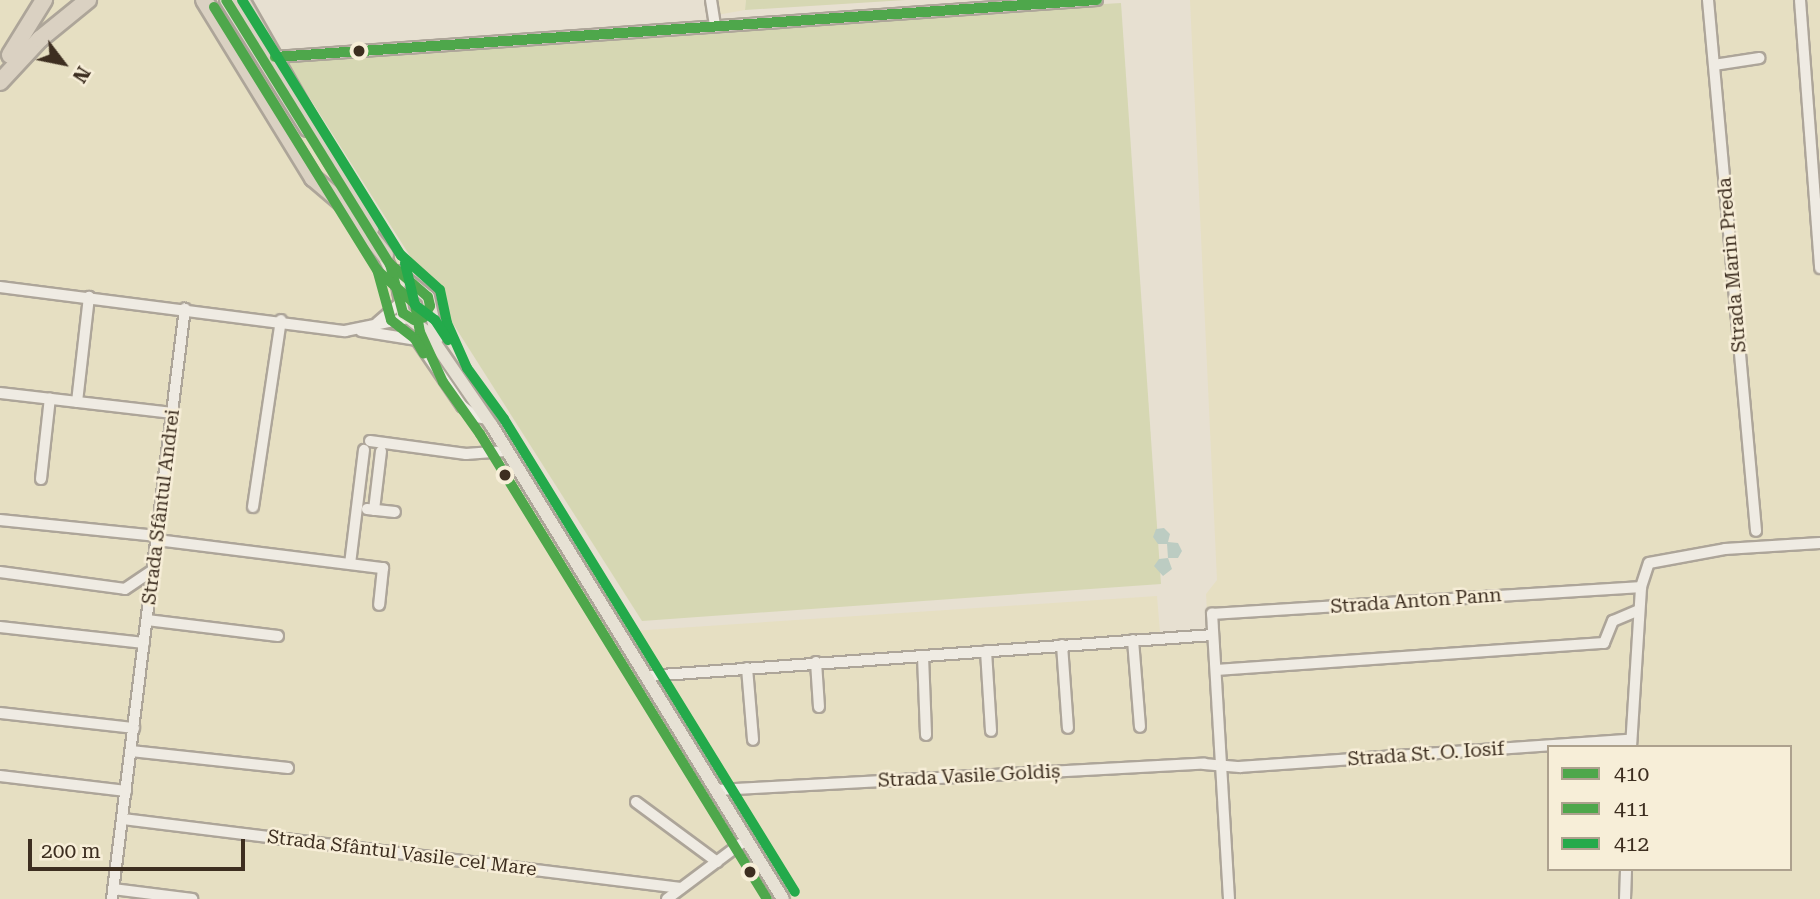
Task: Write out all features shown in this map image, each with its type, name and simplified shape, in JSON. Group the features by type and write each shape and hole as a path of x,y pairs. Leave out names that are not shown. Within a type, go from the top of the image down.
{"highway":[{"path":"5,60 44,0"},
{"path":"5,60 79,2 94,0"},
{"path":"194,0 207,6 313,178 345,205 387,259"},
{"path":"241,0 332,152 387,259"},
{"path":"0,82 79,2"}],"main road":[{"path":"226,0 387,259 416,290 428,297 429,311 456,375"},
{"path":"387,259 401,301 411,319 487,419 648,676 783,899"},
{"path":"401,301 416,290"},
{"path":"411,319 429,311"}],"street":[{"path":"711,0 715,25"},
{"path":"275,57 1097,0"},
{"name":"Strada Marin Preda","path":"1709,0 1756,531"},
{"path":"1800,0 1820,268"},
{"path":"1714,65 1759,58"},
{"path":"0,287 281,320 417,340 462,406 476,417 487,419"},
{"path":"77,402 89,297"},
{"path":"377,323 401,301"},
{"name":"Strada Sfântul Andrei","path":"112,894 185,308"},
{"path":"358,331 377,323 411,319"},
{"path":"253,507 281,320"},
{"path":"0,393 172,413"},
{"path":"41,479 50,398"},
{"path":"349,564 367,445 466,454 506,451"},
{"path":"374,510 381,451"},
{"path":"357,508 395,512"},
{"path":"0,520 383,568 379,605"},
{"path":"1631,743 1644,569 1659,558 1820,543"},
{"path":"0,572 125,589 153,570"},
{"name":"Strada Anton Pann","path":"1213,635 1212,614 1641,587"},
{"path":"1216,670 1604,643 1613,621 1639,610"},
{"path":"147,620 278,636"},
{"path":"0,627 144,643"},
{"path":"648,676 1213,635 1229,899"},
{"path":"1133,640 1140,727"},
{"path":"1062,645 1068,728"},
{"path":"986,651 991,730"},
{"path":"923,656 926,735"},
{"path":"816,662 819,707"},
{"path":"747,668 753,740"},
{"path":"0,713 134,728"},
{"name":"Strada St. O. Iosif","path":"1594,745 1631,743"},
{"name":"Strada St. O. Iosif","path":"1220,765 1547,747"},
{"path":"131,751 288,768"},
{"name":"Strada Vasile Goldiș","path":"717,790 1220,765"},
{"path":"0,776 126,791"},
{"path":"636,802 716,862"},
{"name":"Strada Sfântul Vasile cel Mare","path":"123,820 681,888"},
{"path":"668,899 747,839"},
{"path":"1625,899 1626,871"},
{"path":"112,894 192,899"}],"shaded area":[{"path":"0,0 250,0 461,370 632,631 1157,596 1160,632 1208,630 1206,594 1217,580 1190,0 1820,0 1820,899 0,899"},
{"path":"709,0 746,0 745,10 711,16"},
{"path":"1164,528 1170,534 1168,542 1178,543 1182,551 1178,558 1168,558 1167,544 1158,544 1153,537 1156,529"},
{"path":"1168,558 1172,569 1163,576 1154,566 1159,559"}],"green space":[{"path":"746,0 906,0 745,10"},
{"path":"1121,3 1161,584 642,621 281,53"}],"transit line":[{"name":"410","path":"226,0 390,264"},
{"name":"412","path":"242,0 401,255 440,290 447,323 467,368 504,419 795,892"},
{"name":"410","path":"275,57 1097,0"},
{"name":"411","path":"214,7 378,271 415,304 420,332 443,382 480,434 767,899"},
{"name":"412","path":"405,263 415,305 435,320 448,340"},
{"name":"410","path":"390,264 428,297 430,306 424,317 414,320 403,313 390,264"},
{"name":"411","path":"377,269 391,320 415,339 424,354"}]}
